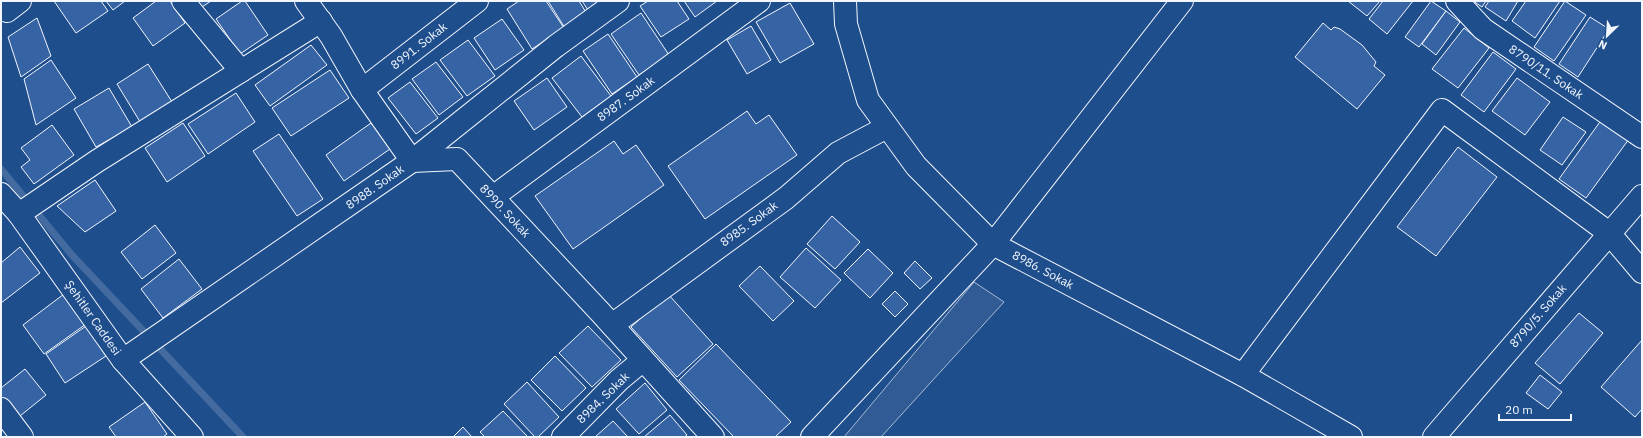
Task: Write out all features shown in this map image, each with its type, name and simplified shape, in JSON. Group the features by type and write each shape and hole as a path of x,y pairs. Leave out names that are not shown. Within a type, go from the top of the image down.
{"street":[{"path":"1,2 7,11 20,1"},
{"path":"183,1 241,71"},
{"path":"306,1 331,36 362,90 412,161"},
{"name":"8991. Sokak","path":"362,90 477,1"},
{"name":"8988. Sokak","path":"123,360 412,161 556,46 618,1"},
{"name":"8987. Sokak","path":"493,198 759,1"},
{"name":"8986. Sokak","path":"845,1 846,24 868,100 916,166 993,244 1243,375 1351,437"},
{"path":"812,437 993,244 1182,1"},
{"name":"8790/11. Sokak","path":"1456,1 1483,29 1642,137"},
{"path":"20,214 97,161 321,21"},
{"path":"1243,375 1442,110 1609,233 1642,272"},
{"name":"8985. Sokak","path":"612,325 786,198 838,153 887,127"},
{"name":"8990. Sokak","path":"412,161 457,159 612,325 707,435"},
{"name":"Şehitler Caddesi","path":"1,194 20,214 123,360 192,437"},
{"name":"8790/5. Sokak","path":"1434,437 1642,196"},
{"name":"8984. Sokak","path":"563,437 619,380 643,360"},
{"path":"1,409 22,437"}],"shaded area":[{"path":"974,282 1004,302 881,437 844,437"}],"building":[{"path":"54,1 101,1 108,11 76,33"},
{"path":"106,1 125,1 113,10"},
{"path":"156,1 170,1 185,23 153,46 133,18"},
{"path":"197,1 211,1 202,7"},
{"path":"242,1 245,1 268,35 240,54 216,19"},
{"path":"519,1 546,1 564,28 532,49 507,9"},
{"path":"548,1 579,1 587,14 565,28"},
{"path":"582,1 608,1 590,13"},
{"path":"648,1 677,1 689,19 661,37 640,6"},
{"path":"684,1 717,1 695,17"},
{"path":"1348,1 1380,1 1367,16"},
{"path":"1383,1 1413,1 1387,34 1369,19"},
{"path":"1431,1 1446,11 1419,47 1405,37"},
{"path":"1473,1 1486,1 1482,7"},
{"path":"1489,1 1518,1 1506,21 1485,7"},
{"path":"1526,1 1560,1 1535,38 1512,21"},
{"path":"1565,1 1586,15 1554,61 1534,47"},
{"path":"790,3 814,44 780,63 756,22"},
{"path":"1446,11 1460,22 1436,55 1422,44"},
{"path":"641,13 669,55 639,75 611,34"},
{"path":"1590,17 1609,29 1578,77 1559,64"},
{"path":"37,18 51,56 21,77 8,37"},
{"path":"502,19 524,50 495,70 474,38"},
{"path":"1323,23 1331,30 1334,27 1340,29 1362,45 1376,62 1374,66 1385,75 1357,109 1295,57"},
{"path":"751,26 771,60 747,74 727,40"},
{"path":"1464,28 1489,48 1458,88 1432,69"},
{"path":"608,34 637,77 612,94 583,51"},
{"path":"468,40 495,76 467,96 440,60"},
{"path":"311,45 327,65 270,106 255,85"},
{"path":"1493,52 1516,69 1484,112 1461,95"},
{"path":"581,56 611,96 582,117 552,78"},
{"path":"51,60 76,98 36,125 24,79"},
{"path":"436,62 463,97 439,115 412,79"},
{"path":"148,64 174,105 142,125 117,84"},
{"path":"330,70 349,98 291,136 272,108"},
{"path":"547,78 567,107 534,130 514,101"},
{"path":"1517,78 1550,102 1525,135 1492,111"},
{"path":"410,82 438,118 416,134 388,98"},
{"path":"109,88 132,127 96,147 74,109"},
{"path":"236,93 255,122 208,154 188,124"},
{"path":"747,111 756,124 769,115 797,155 705,219 668,166"},
{"path":"1563,117 1586,132 1562,165 1540,150"},
{"path":"1602,119 1629,139 1586,198 1559,179"},
{"path":"183,123 205,156 167,182 145,148"},
{"path":"371,123 390,149 344,181 326,155"},
{"path":"52,125 74,155 34,184 21,167 30,160 21,148"},
{"path":"279,134 323,199 297,216 253,151"},
{"path":"614,141 623,154 636,145 664,185 573,249 535,196"},
{"path":"1458,147 1497,177 1436,256 1397,227"},
{"path":"95,180 116,211 85,232 57,206"},
{"path":"832,216 860,242 835,269 807,244"},
{"path":"155,225 176,253 142,279 121,252"},
{"path":"20,247 40,273 1,303 1,263"},
{"path":"806,248 841,280 815,308 780,277"},
{"path":"868,249 893,273 870,298 844,273"},
{"path":"179,259 202,289 163,318 141,289"},
{"path":"915,261 932,278 920,289 904,273"},
{"path":"760,266 794,301 773,321 739,286"},
{"path":"895,291 908,304 895,317 882,304"},
{"path":"64,294 86,324 44,354 23,325"},
{"path":"668,294 713,344 677,377 631,327"},
{"path":"1579,313 1603,333 1560,384 1535,363"},
{"path":"86,326 106,356 65,383 46,354"},
{"path":"588,326 621,360 592,387 559,353"},
{"path":"1642,340 1642,409 1635,417 1601,387"},
{"path":"716,344 791,422 775,437 734,437 679,380"},
{"path":"555,356 586,388 562,411 531,380"},
{"path":"25,369 46,395 15,420 1,402 1,388"},
{"path":"1540,375 1562,392 1548,409 1526,393"},
{"path":"527,382 559,417 538,437 535,437 504,404"},
{"path":"645,383 667,410 639,434 616,409"},
{"path":"145,402 167,434 163,437 116,437 109,427"},
{"path":"503,411 528,437 485,437 480,432"},
{"path":"670,415 687,435 684,437 644,437"},
{"path":"613,421 628,437 595,437"},
{"path":"463,427 472,437 453,437"}],"waterway":[{"path":"1,169 71,254 243,437"}]}
